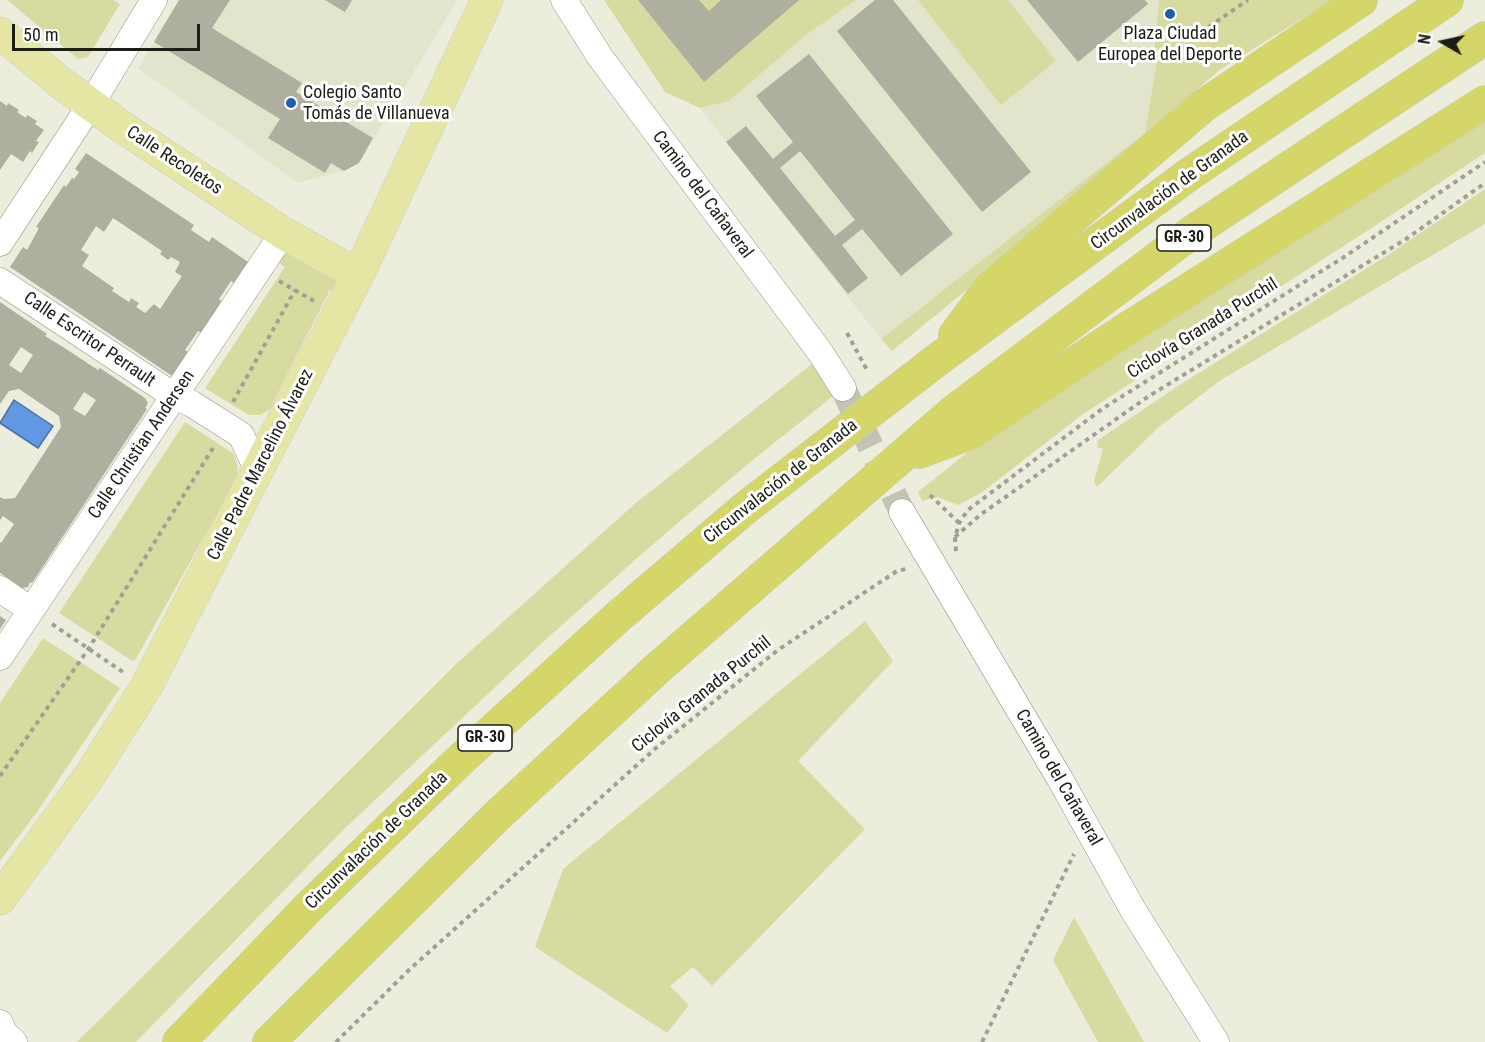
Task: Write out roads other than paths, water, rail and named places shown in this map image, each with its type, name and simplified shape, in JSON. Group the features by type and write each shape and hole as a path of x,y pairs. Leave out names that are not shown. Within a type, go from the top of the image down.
{"highway":[{"path":"938,360 989,289 1203,106 1361,0"},
{"name":"Circunvalación de Granada","path":"179,1042 308,908 443,777 620,615 744,509 938,360 1191,173 1447,0"},
{"name":"GR-30","path":"269,1042 339,970 507,807 659,667 897,459 954,412 1191,233 1485,38"},
{"path":"897,459 970,433 1122,332 1485,102"}],"main road":[{"name":"Calle Padre Marcelino Álvarez","path":"0,899 90,775 146,687 358,275 488,3"},
{"name":"Calle Recoletos","path":"0,33 122,127 283,233 358,275"}],"street":[{"path":"0,243 91,105 153,0"},
{"name":"Camino del Cañaveral","path":"564,0 600,57 820,352 843,388"},
{"name":"Calle Christian Andersen","path":"0,657 283,233"},
{"name":"Calle Escritor Perrault","path":"0,281 174,396 192,404 230,437"},
{"path":"230,437 278,432"},
{"path":"230,437 258,471"},
{"name":"Camino del Cañaveral","path":"902,512 1060,779 1133,910 1216,1042"},
{"path":"0,589 25,606"}],"water":[{"path":"14,400 53,426 38,448 0,423"}],"tunnel":[{"path":"843,388 902,512"}],"place":[{"name":"Plaza Ciudad Europea del Deporte","path":"1170,14"},
{"name":"Colegio Santo Tomás de Villanueva","path":"291,103"}]}
